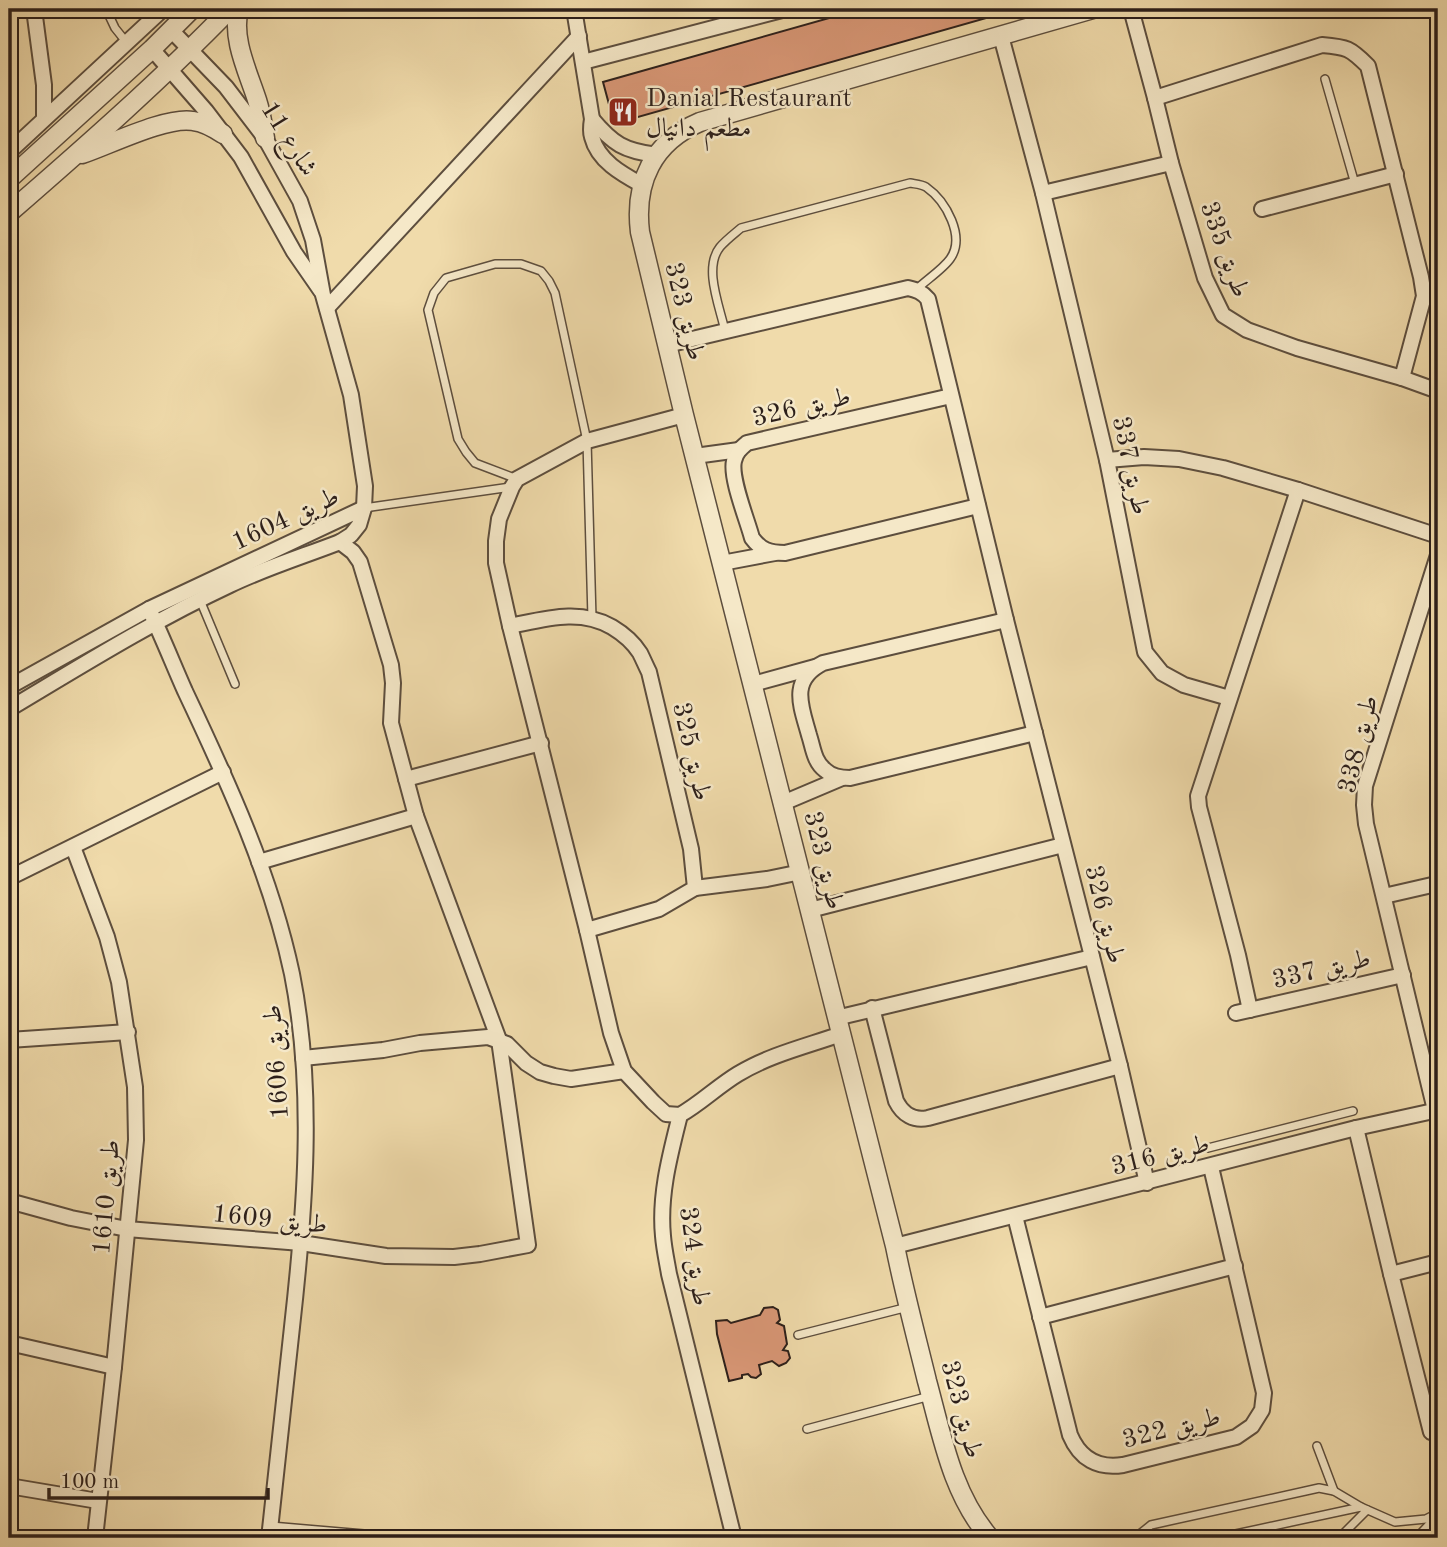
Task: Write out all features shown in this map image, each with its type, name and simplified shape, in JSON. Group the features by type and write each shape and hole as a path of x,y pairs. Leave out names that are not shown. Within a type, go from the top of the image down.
{"street":[{"path":"34,9 44,85 44,118"},
{"path":"9,152 163,9"},
{"path":"9,179 192,9"},
{"path":"9,213 170,69 230,9"},
{"path":"239,9 237,36 258,104 265,138"},
{"path":"574,9 592,119 592,137 596,148 606,161 642,185"},
{"path":"583,62 769,11 786,9"},
{"name":"طريق 323","path":"990,1538 971,1512 957,1485 931,1396 684,415 640,232 638,201 645,174 664,146 681,132 700,122 1001,36 1055,14 1093,9"},
{"name":"طريق 335","path":"1131,9 1171,163 1205,278 1223,315 1247,330 1297,348 1438,391"},
{"name":"شارع 11","path":"172,30 226,87 265,138 300,201 313,240 325,302 351,395 365,486 363,508"},
{"path":"325,302 579,36"},
{"name":"طريق 337","path":"1001,36 1043,193 1107,460 1145,652 1162,673 1184,685 1229,698"},
{"path":"1155,98 1322,45 1353,51 1368,66 1424,296 1402,378"},
{"name":"شارع 11","path":"152,49 241,157 294,253 325,302"},
{"path":"44,85 56,93 71,94"},
{"path":"592,119 614,142 634,152 657,155"},
{"path":"72,158 172,122 193,121 223,134"},
{"path":"1043,193 1171,163"},
{"name":"طريق 335","path":"1262,209 1396,174"},
{"path":"667,345 908,288 917,289"},
{"name":"طريق 326","path":"917,289 928,299 1147,1183"},
{"name":"طريق 326","path":"775,553 758,546 752,538 734,477 734,458 738,450 747,443 951,396"},
{"path":"684,415 587,441 514,482 499,519 496,541 496,563 510,626 611,1033 624,1071 666,1114 680,1115 738,1074 872,1009 1092,957"},
{"path":"695,456 738,450"},
{"path":"1107,460 1144,457 1179,459 1223,468 1438,536"},
{"name":"طريق 337","path":"1297,490 1198,796 1238,955 1243,1011 1403,975"},
{"path":"722,563 785,553 978,506"},
{"name":"طريق 1604","path":"9,709 152,616 200,600 231,584 340,542 351,535 359,525 363,508"},
{"name":"طريق 1604","path":"9,687 363,508"},
{"path":"340,542 353,552 360,562 391,665 391,723 416,816 499,1040"},
{"name":"طريق 338","path":"1437,1110 1366,824 1364,805 1365,786 1438,555"},
{"name":"طريق 325","path":"510,626 578,615 602,621 622,633 639,651 649,673 691,849 695,888"},
{"name":"طريق 1606","path":"152,616 223,772 259,862 292,975 303,1058 306,1105 301,1244 270,1532"},
{"path":"753,684 823,663 1006,620"},
{"path":"815,667 803,680 800,689 801,706 816,758 826,772 842,778 1035,733"},
{"path":"406,779 541,743"},
{"path":"9,878 223,772"},
{"path":"783,803 842,778"},
{"path":"259,862 416,816"},
{"path":"810,910 1063,845"},
{"name":"طريق 1610","path":"73,847 107,937 119,982 135,1087 136,1140 95,1538"},
{"path":"587,930 659,909 695,888 801,872"},
{"path":"1384,896 1438,885"},
{"path":"872,1009 896,1101 903,1112 915,1119 928,1118 1120,1066"},
{"path":"9,1040 128,1032"},
{"path":"303,1058 344,1055 420,1042 488,1037 507,1044 526,1063 540,1072 554,1076 571,1079 624,1071"},
{"name":"طريق 1609","path":"9,1201 71,1218 127,1229 301,1244 386,1256 480,1254 528,1245 499,1040"},
{"name":"طريق 316","path":"895,1246 1437,1110"},
{"name":"طريق 324","path":"680,1115 663,1195 663,1235 669,1274 734,1538"},
{"path":"1356,1129 1431,1432"},
{"name":"طريق 322","path":"1015,1216 1070,1435 1086,1459 1095,1464 1114,1467 1236,1437 1252,1426 1262,1410 1264,1393 1211,1167"},
{"path":"1391,1274 1438,1262"},
{"path":"1040,1317 1234,1266"},
{"path":"9,1343 114,1367"},
{"path":"9,1486 98,1501"},
{"path":"1424,1538 1438,1523"}],"lane":[{"path":"106,9 115,28 127,43"},
{"path":"1325,79 1355,185"},
{"path":"725,332 712,271 714,258 720,247 741,228 910,183 924,186 940,202 950,216 956,232 950,260 917,289"},
{"path":"514,482 475,463 458,439 428,310 434,293 446,278 495,264 521,264 541,271 555,293 587,441 592,619"},
{"path":"363,508 514,482"},
{"path":"200,600 235,684"},
{"path":"1208,1148 1353,1111"},
{"path":"798,1335 908,1307"},
{"path":"807,1429 931,1396"},
{"path":"1317,1446 1334,1491"},
{"path":"1137,1538 1151,1525 1319,1488 1334,1491 1364,1509 1395,1522 1426,1519 1438,1513"},
{"path":"1217,1538 1364,1509"},
{"path":"1339,1538 1364,1509"},
{"path":"270,1532 363,1534 369,1538"}],"building":[{"path":"861,9 1018,9 631,119 610,108 603,82"},
{"path":"773,1307 778,1310 780,1320 777,1323 784,1326 787,1344 783,1350 788,1351 790,1358 779,1366 772,1361 759,1365 761,1374 756,1378 748,1374 729,1381 716,1321 727,1320 731,1323 760,1315 764,1308"}],"place":[{"name":"Danial Restaurant مطعم دانيال","path":"623,112"}]}
